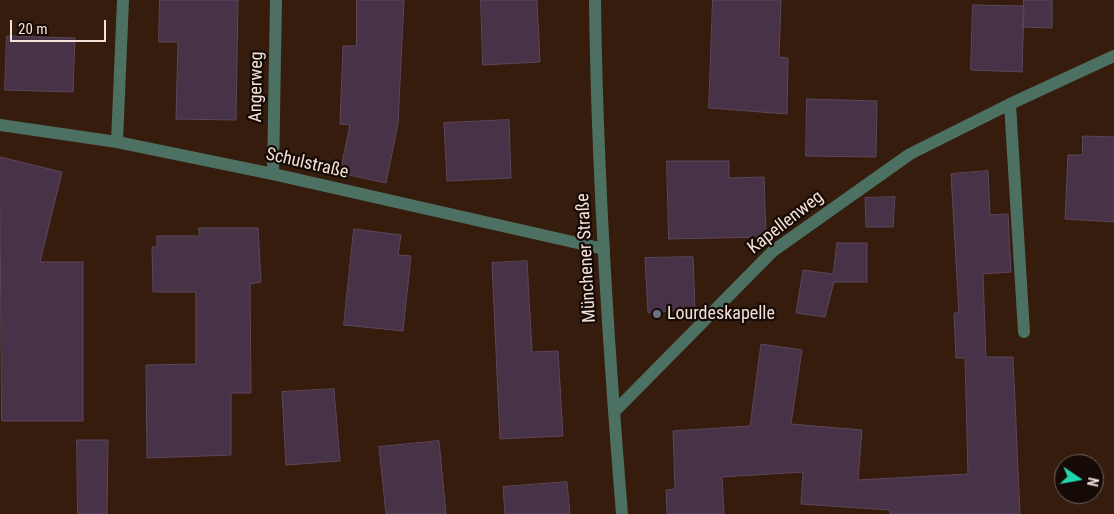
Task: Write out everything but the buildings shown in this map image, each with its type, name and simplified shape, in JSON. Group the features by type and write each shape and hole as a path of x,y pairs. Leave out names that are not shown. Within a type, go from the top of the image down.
{"street":[{"path":"117,142 123,0"},
{"name":"Angerweg","path":"273,174 276,0"},
{"name":"Münchener Straße","path":"595,0 596,111 622,514"},
{"name":"Kapellenweg","path":"614,412 773,250 910,154 1010,104 1114,56"},
{"path":"1010,104 1024,332"},
{"name":"Schulstraße","path":"0,125 117,142 273,174 604,249"}],"place":[{"name":"Lourdeskapelle","path":"657,314"}]}
